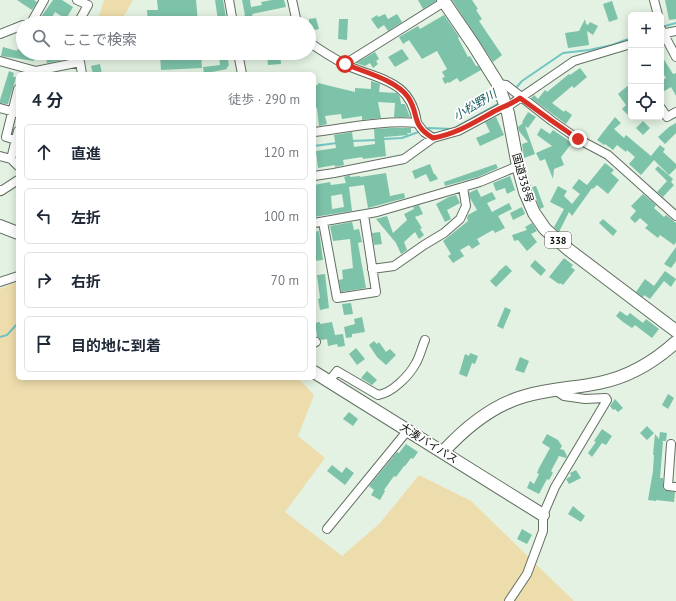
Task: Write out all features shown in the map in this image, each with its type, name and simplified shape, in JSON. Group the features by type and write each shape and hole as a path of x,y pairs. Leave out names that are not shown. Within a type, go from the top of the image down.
{"highway":[{"name":"国道338号","path":"443,1 498,84 510,97 518,166 525,192 534,213 546,229 569,250 676,331"},
{"path":"0,226 16,232"},
{"path":"444,452 478,419 501,406 524,396 601,383 622,376 649,364 676,342"},
{"name":"大湊バイパス","path":"316,373 543,515"}],"street":[{"path":"36,16 44,0"},
{"path":"77,0 88,5 82,16"},
{"path":"229,0 232,16"},
{"path":"292,0 295,16"},
{"path":"654,0 657,12"},
{"path":"345,64 443,1"},
{"path":"0,34 16,28"},
{"path":"664,32 676,31"},
{"path":"664,36 676,57"},
{"path":"316,176 404,159 433,138 458,131 510,97 574,61 628,45"},
{"path":"316,46 345,64 395,84 408,97 420,128"},
{"path":"239,60 242,72"},
{"path":"0,61 33,72"},
{"path":"40,72 80,62 82,72"},
{"path":"510,97 552,121 578,139 608,155 676,216"},
{"path":"0,108 15,112 6,137 16,140 11,158"},
{"path":"664,112 667,117 676,112"},
{"path":"316,132 384,124 420,128 433,138"},
{"path":"0,156 11,158 16,164"},
{"path":"316,223 377,212 480,182 518,166"},
{"path":"0,190 1,191 16,181"},
{"path":"372,269 394,266 444,233 460,219 466,206 463,187"},
{"path":"323,222 337,298 376,292 364,215"},
{"path":"0,282 16,277"},
{"path":"329,381 337,371 378,394 384,394 397,386 415,364 425,340"},
{"path":"509,601 527,574 543,531 543,515 555,487 607,400 606,398 585,399 564,396 555,390"},
{"path":"327,529 408,430"},
{"path":"671,444 668,486 676,487"}],"shaded area":[{"path":"104,0 133,0 124,16 99,16"},
{"path":"16,282 16,380 300,380 314,395 298,436 325,458 285,512 342,556 380,523 419,475 471,501 574,601 0,601 0,289"}],"building":[{"path":"17,0 34,0 37,2 32,10"},
{"path":"53,0 62,0 73,7 68,16 61,16 55,12 53,16 42,16"},
{"path":"157,0 196,0 197,16 147,16 147,10 158,10"},
{"path":"215,0 223,0 226,16 217,16"},
{"path":"242,0 250,0 251,7 262,5 261,2 284,0 286,7 252,14 252,16 244,16"},
{"path":"418,0 436,0 436,1 423,9"},
{"path":"452,0 472,0 478,9 476,10 482,19 479,21 502,55 493,62"},
{"path":"665,0 676,0 676,19 669,20"},
{"path":"612,1 618,19 609,22 603,4"},
{"path":"385,14 388,19 397,14 402,22 388,31 384,25 378,29 371,19 377,15 378,17"},
{"path":"444,15 459,37 458,38 468,57 470,56 476,66 478,66 481,70 460,82 457,78 445,84 442,78 445,77 442,72 447,69 437,51 422,59 409,40 403,44 399,37 418,26 420,29"},
{"path":"316,18 319,29 316,30"},
{"path":"339,19 348,19 347,40 338,39"},
{"path":"585,19 586,24 588,25 590,22 598,26 593,35 587,31 589,45 568,48 565,33 579,31"},
{"path":"3,47 16,51 16,58 1,56"},
{"path":"402,49 409,59 395,67 388,57"},
{"path":"375,52 379,59 376,61 378,64 373,68 370,63 365,66 356,63"},
{"path":"46,60 63,60 47,63"},
{"path":"160,60 201,60 202,68 161,70"},
{"path":"219,60 228,60 229,66 227,69 204,72 203,67 220,65"},
{"path":"268,60 281,60 281,64 268,65"},
{"path":"664,60 673,74 676,73 676,96 671,87 664,91 664,79 666,78 664,75"},
{"path":"100,64 102,72 92,72 91,66"},
{"path":"580,68 587,77 574,88 572,86 552,103 564,112 565,110 572,115 566,124 531,98 534,95 538,99 545,90 547,92 569,74 570,75"},
{"path":"9,71 14,73 13,77 16,77 8,104 0,103 0,100"},
{"path":"371,81 380,84 379,92 397,93 400,97 401,104 405,104 410,117 394,117 395,103 378,102 381,118 362,120 362,116 342,119 341,114 325,116 327,124 319,126 316,108 316,85 318,85 318,83 355,92 355,88 371,89"},
{"path":"628,86 628,115 622,109 626,105 618,94"},
{"path":"528,112 536,117 528,128 525,126 535,154 524,158 522,144 528,142 519,131 518,127 523,123 522,122"},
{"path":"496,117 504,135 480,146 476,138 490,132 485,122"},
{"path":"615,117 621,123 614,129 624,138 626,135 651,156 660,145 665,149 663,152 676,164 676,168 669,175 654,160 641,175 629,164 635,157 627,150 626,152 617,145 613,150 597,140"},
{"path":"643,121 650,128 643,135 636,128"},
{"path":"676,123 676,133 665,144 658,137"},
{"path":"411,128 411,133 407,133 408,135 384,137 386,156 363,159 362,157 343,160 344,165 318,168 316,151 336,148 334,135 352,132 354,147 375,144 374,129"},
{"path":"541,128 550,134 553,130 572,143 561,157 564,165 554,169 553,179 545,159 540,161 536,153 552,146 537,135"},
{"path":"605,163 614,170 611,173 619,180 608,194 597,185 593,189 592,188 572,216 569,212 559,232 554,227 564,209 550,202 558,186 567,191 564,196 572,204 580,194 572,188 579,179 587,185"},
{"path":"430,164 438,179 430,182 426,174 415,179 412,171"},
{"path":"496,164 498,168 478,177 445,186 444,182"},
{"path":"658,166 673,179 671,182 674,185 663,197 657,192 667,181 655,169"},
{"path":"386,173 390,196 404,193 405,198 368,208 364,185 349,187 352,211 316,217 316,185 330,182 331,185 346,183 344,177 350,175 350,177","holes":["342,194 344,207 332,209 331,196"]},
{"path":"510,176 515,190 507,194 505,188 496,191 493,183"},
{"path":"536,186 544,207 540,209 532,187"},
{"path":"477,189 481,197 492,192 496,199 487,203 492,212 509,203 512,209 498,216 505,228 495,233 493,230 477,239 480,244 472,249 469,245 460,250 464,256 453,263 448,256 451,254 443,241 468,221 468,215 477,210 470,198 469,193"},
{"path":"643,194 656,205 654,208 664,217 666,215 676,223 676,242 674,245 660,235 658,238 645,228 648,225 640,218 635,223 630,218 636,211 631,206"},
{"path":"456,195 460,203 447,210 451,219 445,222 436,204"},
{"path":"419,205 423,214 415,217 422,228 420,229 424,235 419,239 415,232 404,242 407,250 401,254 396,243 376,219 387,216 393,233 407,220 404,214 414,209 413,207"},
{"path":"522,207 525,214 513,220 510,213"},
{"path":"603,219 617,231 613,236 599,223"},
{"path":"352,222 354,230 359,229 362,242 358,243 366,288 341,292 339,280 343,279 342,270 353,268 350,239 333,241 330,226"},
{"path":"532,223 537,231 531,234 537,242 527,251 518,240 514,241 512,235 527,230 525,227"},
{"path":"319,231 323,260 316,261 316,232"},
{"path":"380,232 382,244 374,245 372,233"},
{"path":"676,247 676,261 671,268 664,264"},
{"path":"564,258 573,265 571,267 575,270 563,285 549,277"},
{"path":"535,260 546,270 541,276 530,266"},
{"path":"506,265 512,271 496,287 490,281"},
{"path":"665,271 676,279 671,287 664,281 650,299 644,295 643,297 636,292 645,279 654,286"},
{"path":"325,274 329,308 320,310 317,275"},
{"path":"351,303 353,314 344,315 342,304"},
{"path":"505,307 511,310 503,329 497,326"},
{"path":"620,311 627,316 630,313 643,323 646,319 659,329 652,338 635,325 632,328 623,322 616,316"},
{"path":"362,317 365,332 352,334 352,337 346,338 344,327 355,324 354,319"},
{"path":"320,322 320,324 332,322 335,335 343,334 345,346 338,347 337,344 328,346 327,339 321,340 317,337 316,323"},
{"path":"374,341 377,344 379,342 386,352 390,349 396,355 386,365 377,357 369,345"},
{"path":"356,348 365,359 357,365 349,354"},
{"path":"470,353 478,356 475,364 472,363 467,377 459,374 465,354 469,356"},
{"path":"520,357 529,361 524,373 515,370"},
{"path":"367,371 377,380 372,385 361,378"},
{"path":"668,394 674,398 668,409 662,405"},
{"path":"615,399 623,408 618,412 615,409 613,410 610,406"},
{"path":"349,412 358,419 353,426 343,419"},
{"path":"647,426 654,433 647,440 640,433"},
{"path":"602,429 612,436 606,445 602,443 592,457 588,453 596,442 594,441"},
{"path":"660,432 667,433 666,441 662,441 660,478 663,478 664,490 675,492 674,502 648,500 653,471 655,434 659,439"},
{"path":"547,434 558,440 562,446 560,449 564,450 567,456 566,458 559,456 551,471 553,473 549,480 547,479 539,494 527,488 530,481 534,484 539,474 537,473 539,468 550,448 542,443"},
{"path":"406,444 418,452 413,459 411,458 396,477 394,476 384,490 385,491 380,500 371,495 374,490 369,486 397,452 399,453"},
{"path":"332,465 342,473 346,467 354,473 345,485 327,471"},
{"path":"576,470 581,478 569,484 566,479 571,476 570,473"},
{"path":"573,506 585,516 581,522 568,514"},
{"path":"522,529 532,535 527,544 517,539"}],"waterway":[{"name":"小松野川","path":"664,26 676,23"},
{"name":"小松野川","path":"515,89 522,81 563,53 589,50 612,45 628,39"},
{"name":"小松野川","path":"425,129 453,129 500,103"},
{"name":"小松野川","path":"383,139 402,138 421,131"},
{"name":"小松野川","path":"351,141 376,140"},
{"name":"小松野川","path":"316,146 337,143"},
{"name":"小松野川","path":"0,337 7,335 16,325"}],"route":[{"path":"345,64 395,84 408,97 420,128 433,138 458,131 499,109 510,105 520,98 578,139"}]}
